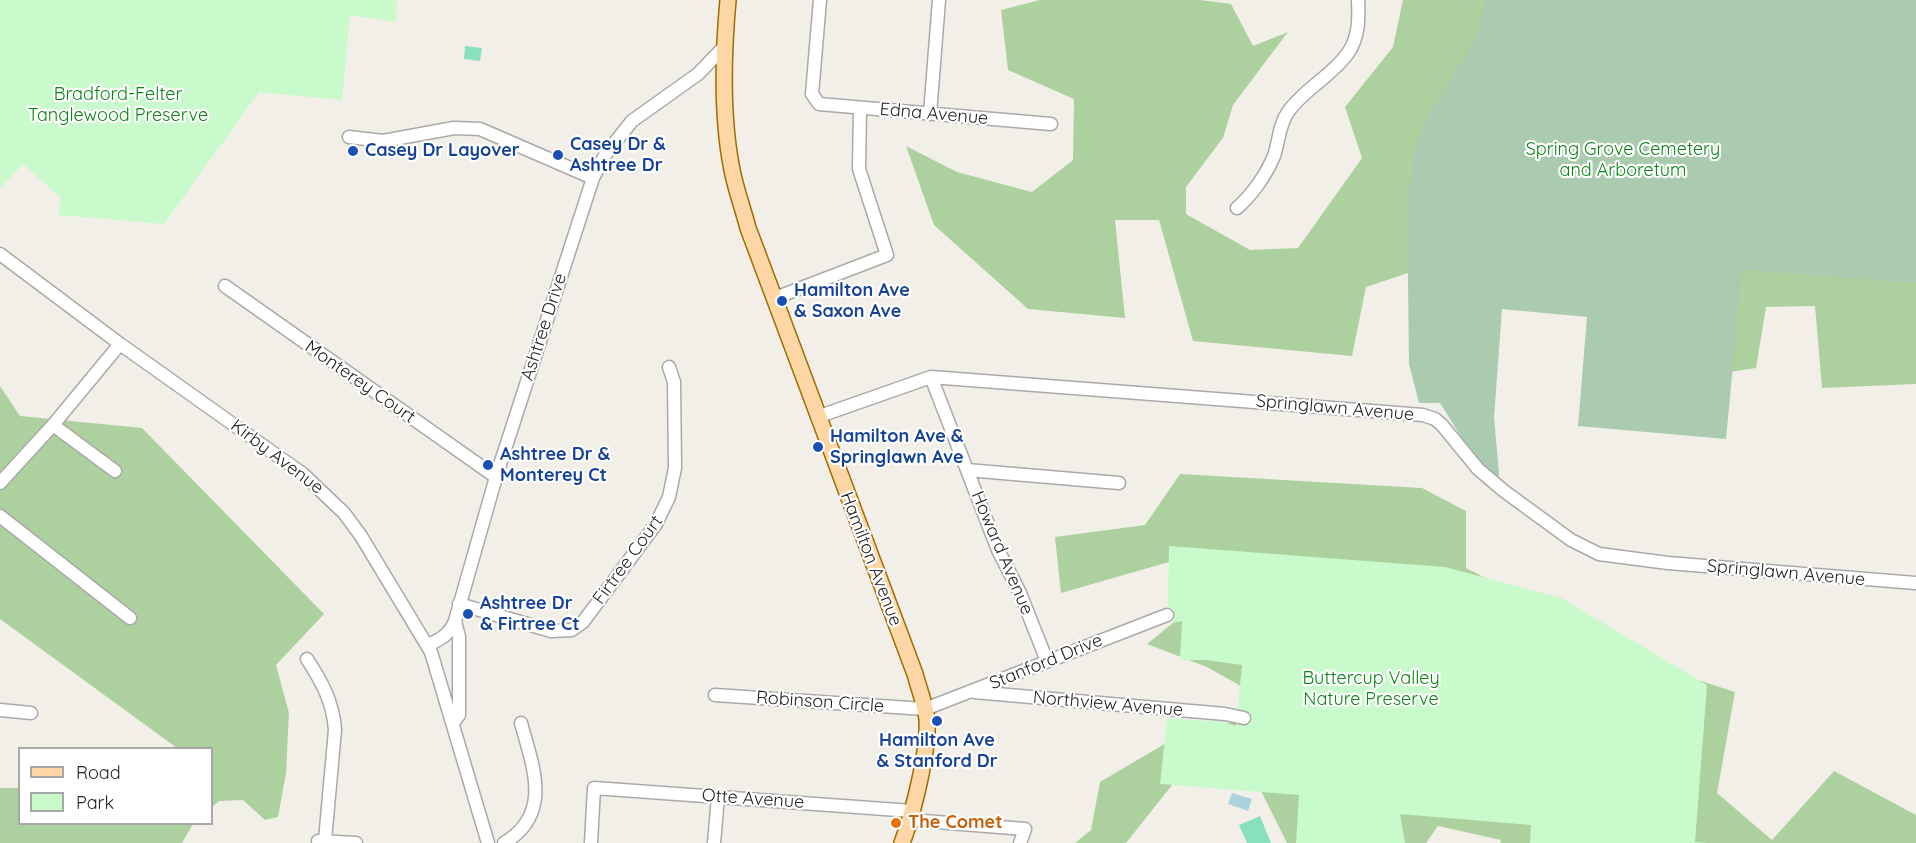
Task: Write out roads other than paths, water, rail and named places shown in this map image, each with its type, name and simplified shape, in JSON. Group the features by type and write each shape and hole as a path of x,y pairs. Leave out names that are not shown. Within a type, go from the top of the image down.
{"main road":[{"name":"Hamilton Avenue","path":"728,0 724,47 732,169 748,228 915,674 925,709 925,743 912,816 902,843"}],"street":[{"name":"Edna Avenue","path":"820,0 812,94 816,103 860,109 1051,124"},
{"path":"930,114 939,0"},
{"path":"1237,208 1249,197 1266,171 1287,114 1296,102 1347,54 1358,31 1358,0"},
{"name":"Ashtree Drive","path":"455,621 496,477 593,178 605,155 632,121 698,74 724,47"},
{"path":"698,74 706,73 725,78"},
{"path":"775,298 887,255 859,169 860,109"},
{"path":"349,137 383,141 454,128 480,129 593,178"},
{"name":"Kirby Avenue","path":"0,254 120,344 303,474 331,499 361,536 428,645 488,843"},
{"name":"Monterey Court","path":"225,286 496,477"},
{"path":"0,483 53,425 120,344"},
{"name":"Firtree Court","path":"459,603 551,631 572,630 583,622 656,524 669,497 675,468 674,382 669,367"},
{"name":"Springlawn Avenue","path":"817,417 932,377 1423,415 1435,419 1442,425 1478,469 1528,510 1570,540 1599,554 1656,562 1916,583"},
{"name":"Howard Avenue","path":"932,377 967,470 1047,661"},
{"path":"53,425 115,471"},
{"path":"967,470 1119,483"},
{"path":"0,516 130,618"},
{"name":"Stanford Drive","path":"925,709 1167,615"},
{"path":"428,645 443,638 455,621"},
{"path":"453,723 459,715 459,637 455,621"},
{"path":"307,659 327,692 335,730 321,841 356,843"},
{"name":"Northview Avenue","path":"972,692 1225,714 1244,718"},
{"name":"Robinson Circle","path":"715,695 925,709"},
{"path":"0,710 31,713"},
{"path":"504,843 522,829 531,815 536,800 534,770 521,723"},
{"name":"Otte Avenue","path":"591,843 594,788 718,797 1025,829 1020,843"},
{"path":"714,843 718,797"}],"water":[{"path":"1232,793 1252,799 1248,811 1228,804"}],"place":[{"name":"Casey Dr Layover","path":"353,151"},
{"name":"Casey Dr & Ashtree Dr","path":"558,155"},
{"name":"Hamilton Ave & Saxon Ave","path":"782,301"},
{"name":"Hamilton Ave & Springlawn Ave","path":"818,447"},
{"name":"Ashtree Dr & Monterey Ct","path":"488,465"},
{"name":"Ashtree Dr & Firtree Ct","path":"468,614"},
{"name":"Hamilton Ave & Stanford Dr","path":"937,721"},
{"name":"The Comet","path":"896,823"}],"park label":[{"name":"Bradford-Felter Tanglewood Preserve","path":"118,106"},
{"name":"Spring Grove Cemetery and Arboretum","path":"1623,160"},
{"name":"Buttercup Valley Nature Preserve","path":"1371,689"}]}
